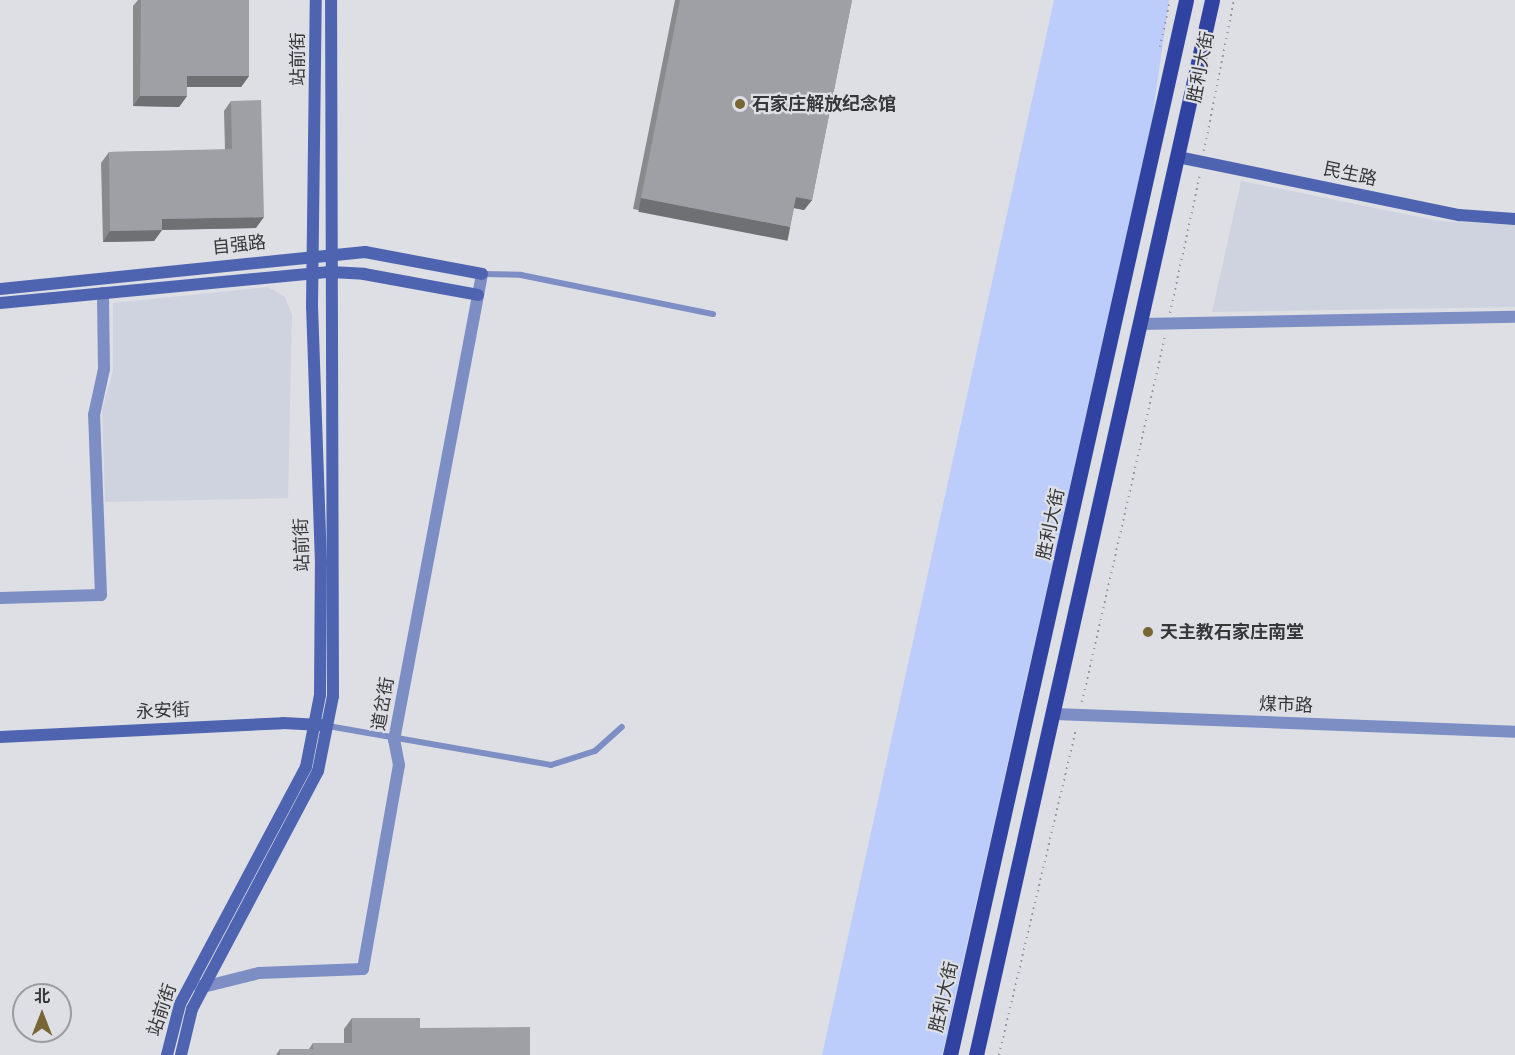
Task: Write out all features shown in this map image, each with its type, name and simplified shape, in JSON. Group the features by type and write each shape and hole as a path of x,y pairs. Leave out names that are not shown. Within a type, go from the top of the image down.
{"main road":[{"name":"站前街","path":"167,1055 172,1028 191,983 306,767 320,695 321,563 312,274 316,0"},
{"name":"站前街","path":"180,1055 192,1009 309,793 318,771 333,696 334,563 329,435 331,0"},
{"name":"胜利大街","path":"950,1055 1186,0"},
{"name":"胜利大街","path":"976,1055 1055,714 1212,0"},
{"name":"民生路","path":"1178,157 1459,215 1515,219"},
{"name":"自强路","path":"0,289 313,255 365,252 482,274"},
{"name":"自强路","path":"0,303 330,272 364,274 478,295"},
{"name":"永安街","path":"0,737 283,723 328,726"}],"street":[{"name":"道岔街","path":"203,987 259,973 363,969 399,765 394,740 482,274"},
{"path":"0,598 101,595 94,415 104,369 103,293"},
{"path":"1141,324 1515,316"},
{"name":"煤市路","path":"1055,714 1515,732"},
{"path":"191,983 203,987"}],"lane":[{"path":"482,274 521,275 713,314"},
{"path":"328,726 394,740 551,765 595,751 622,727"}],"path":[{"name":"胜利大街","path":"999,1055 1168,323 1233,0"}],"shaded area":[{"path":"1054,0 1169,0 1152,120 942,1055 822,1055"},
{"path":"1241,181 1439,221 1515,225 1515,307 1212,312"},
{"path":"268,287 285,297 292,315 288,498 105,502 102,410 113,371 113,303"}],"building":[{"path":"141,0 249,0 249,76 187,76 187,96 140,96"},
{"name":"石家庄解放纪念馆","path":"680,0 852,0 812,200 796,197 790,227 641,198"},
{"path":"261,100 264,217 162,219 162,230 110,231 109,152 232,149 231,101"},
{"path":"352,1018 420,1018 420,1028 530,1027 530,1055 280,1055 280,1049 313,1049 313,1043 352,1043"}],"place":[{"name":"石家庄解放纪念馆","path":"740,104"},
{"name":"天主教石家庄南堂","path":"1148,632"}]}
